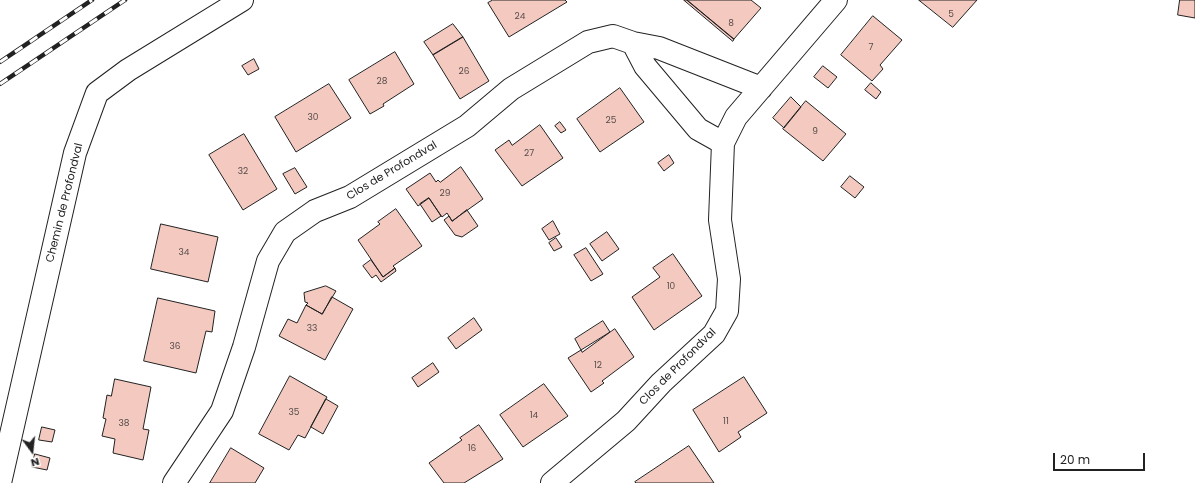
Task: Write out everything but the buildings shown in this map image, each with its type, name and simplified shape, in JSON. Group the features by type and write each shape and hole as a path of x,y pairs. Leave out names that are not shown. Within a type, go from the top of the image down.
{"street":[{"name":"Chemin de Profondval","path":"0,483 75,153 97,93 128,70 242,0"},
{"name":"Clos de Profondval","path":"552,483 626,421 661,383 714,334 727,311 729,279 720,220 723,143 736,117 836,0"},
{"name":"Clos de Profondval","path":"174,483 222,411 244,347 268,261 285,232 315,212 350,197 467,126 511,89 588,42 612,36 633,43 659,48 761,88"},
{"path":"633,43 645,66 698,129 723,143"}],"railway":[{"path":"0,62 92,0"},
{"path":"0,84 125,0"}]}
